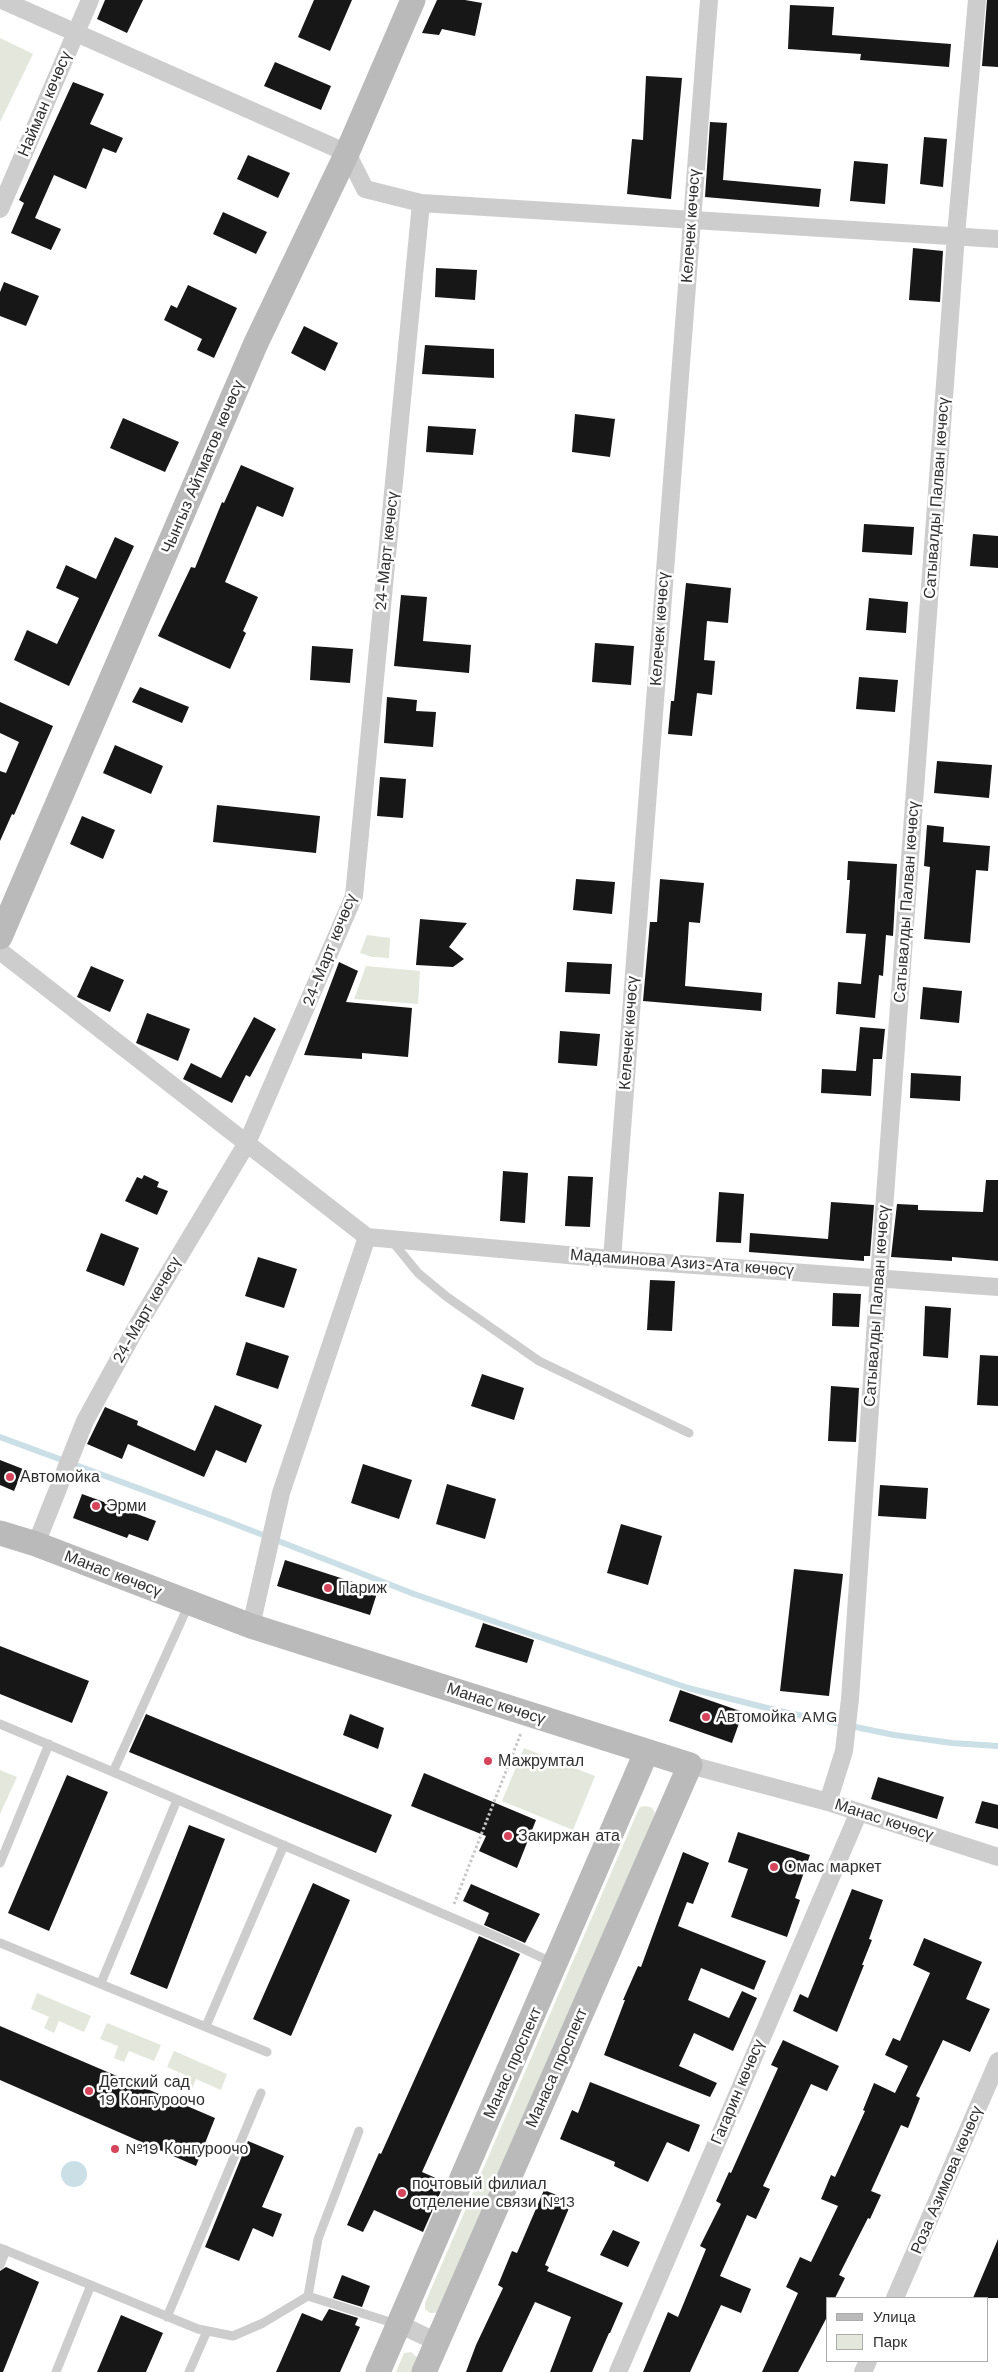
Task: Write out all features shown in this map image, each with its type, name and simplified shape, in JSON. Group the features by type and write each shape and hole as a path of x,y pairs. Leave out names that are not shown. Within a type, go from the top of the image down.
{"main road":[{"name":"Чынгыз Айтматов көчөсү","path":"0,937 256,343 347,153 414,0"},
{"name":"Манас көчөсү","path":"0,1533 36,1544 189,1604 251,1626 646,1753 690,1765"},
{"name":"Манас проспект","path":"378,2372 556,1965 646,1753"},
{"name":"Манаса проспект","path":"424,2372 690,1765"}],"street":[{"path":"2,0 347,153 365,189 421,203 692,218 998,239"},
{"name":"Найман көчөсү","path":"0,209 90,0"},
{"name":"Келечек көчөсү","path":"612,1259 709,0"},
{"name":"Сатывалды Палван көчөсү","path":"828,1802 844,1751 850,1699 879,1277 956,235 977,0"},
{"name":"24-Март көчөсү","path":"36,1544 85,1421 136,1328 247,1143 354,896 421,203"},
{"path":"0,951 367,1237 282,1494 251,1626"},
{"name":"Мадаминова Азиз-Ата көчөсү","path":"367,1237 612,1259 998,1287"},
{"name":"Манас көчөсү","path":"690,1765 828,1802 998,1857"},
{"name":"Гагарин көчөсү","path":"618,2372 859,1812"},
{"name":"Роза Азимова көчөсү","path":"895,2297 998,2062"},
{"path":"399,2324 437,2342"}],"lane":[{"path":"390,1238 418,1272 447,1297 539,1361 689,1433"},
{"path":"113,1772 189,1604"},
{"path":"0,1724 449,1916 556,1965"},
{"path":"0,1863 49,1744"},
{"path":"101,1983 177,1800"},
{"path":"0,1837 9,1841"},
{"path":"206,2026 284,1845"},
{"path":"0,1943 267,2052"},
{"path":"167,2317 261,2092"},
{"path":"308,2296 318,2240 359,2131"},
{"path":"0,2265 3,2249 167,2317 207,2331 233,2336 263,2323 308,2296 399,2324"},
{"path":"56,2372 91,2285"},
{"path":"189,2372 207,2331"}],"path":[{"path":"449,1916 529,1714"}],"green space":[{"path":"0,38 33,54 0,122"},
{"path":"367,935 390,938 389,958 372,957 360,953"},
{"path":"366,966 420,971 418,1004 354,999"},
{"path":"524,1748 595,1776 573,1830 502,1801"},
{"path":"0,1770 17,1777 0,1814"},
{"path":"640,1807 651,1807 655,1812 652,1824 437,2313 430,2313 425,2309 425,2303 637,1813"},
{"path":"37,1993 91,2016 84,2032 59,2021 54,2033 44,2028 49,2017 31,2009"},
{"path":"107,2023 161,2045 154,2061 129,2051 124,2062 114,2058 118,2046 100,2039"},
{"path":"174,2051 227,2074 221,2090 196,2079 191,2091 180,2087 185,2075 167,2067"},
{"path":"411,2352 420,2360 414,2372 396,2372 404,2353"}],"shaded area":[{"path":"74,2161 83,2165 87,2174 83,2183 74,2187 65,2183 61,2174 65,2165"}],"building":[{"path":"105,0 143,0 127,33 97,19"},
{"path":"314,0 352,0 330,51 298,37"},
{"path":"437,0 465,0 482,3 475,36 442,29 439,35 422,33"},
{"path":"987,0 998,0 998,67 982,66"},
{"path":"790,5 834,7 832,35 951,44 949,67 860,60 861,54 788,49"},
{"path":"275,62 331,86 321,110 264,86"},
{"path":"646,76 682,78 671,199 627,194 632,139 643,140"},
{"path":"73,82 104,94 90,124 123,138 116,153 103,148 86,189 54,175 35,218 61,229 51,250 11,233 24,203 19,200"},
{"path":"710,122 727,123 723,180 821,189 819,207 705,197"},
{"path":"924,137 947,139 943,187 920,184"},
{"path":"248,155 290,173 278,198 237,179"},
{"path":"854,161 888,164 885,204 850,201"},
{"path":"223,212 267,232 256,254 213,234"},
{"path":"913,248 943,251 940,302 909,300"},
{"path":"436,268 477,270 475,300 435,297"},
{"path":"4,282 39,296 26,326 0,316 0,292"},
{"path":"188,285 237,308 214,358 197,350 202,339 164,320 171,305 177,308"},
{"path":"304,326 338,343 325,371 291,353"},
{"path":"425,345 494,349 494,378 422,374"},
{"path":"575,414 615,419 610,457 572,452"},
{"path":"123,418 179,442 165,472 110,448"},
{"path":"428,426 476,429 473,455 426,452"},
{"path":"241,465 294,488 283,517 257,506 225,582 258,597 243,631 246,633 230,669 158,636 191,567 195,568 222,502 224,503"},
{"path":"864,524 914,527 912,555 862,552"},
{"path":"973,534 998,536 998,568 970,566"},
{"path":"115,537 134,546 69,686 14,660 27,630 57,644 79,598 56,588 66,565 96,579"},
{"path":"686,583 731,588 728,623 707,621 704,660 715,661 712,695 697,693 692,736 668,734 671,701 674,701"},
{"path":"401,595 427,597 423,641 471,645 469,673 394,666"},
{"path":"869,598 908,602 906,633 866,630"},
{"path":"595,643 634,646 631,685 592,682"},
{"path":"312,646 353,649 350,683 310,680"},
{"path":"859,677 898,680 895,712 856,709"},
{"path":"140,687 189,707 182,723 132,702"},
{"path":"387,697 417,700 416,711 436,712 433,747 384,743"},
{"path":"0,702 53,726 14,815 12,814 0,841 0,771 6,773 19,742 0,733"},
{"path":"115,745 163,766 151,794 103,773"},
{"path":"937,761 992,765 989,798 934,793"},
{"path":"380,777 406,779 403,818 377,816"},
{"path":"217,805 320,816 316,853 213,842"},
{"path":"82,816 115,830 103,859 70,844"},
{"path":"927,825 944,827 943,842 990,846 988,871 976,870 970,943 924,939 930,867 924,866"},
{"path":"848,861 897,864 893,936 886,935 883,976 879,975 875,1018 836,1014 838,982 861,984 866,934 846,933 850,880 847,880"},
{"path":"576,879 615,882 612,914 573,910"},
{"path":"660,879 704,883 700,923 689,922 685,986 762,993 761,1011 643,1001 650,922 657,922"},
{"path":"420,919 467,923 449,947 464,959 453,967 416,965"},
{"path":"339,962 358,971 346,1002 412,1008 408,1057 362,1053 362,1059 304,1055"},
{"path":"567,962 612,964 610,994 565,992"},
{"path":"91,966 124,980 110,1012 77,997"},
{"path":"923,987 962,991 959,1023 920,1019"},
{"path":"147,1013 190,1029 178,1061 136,1043"},
{"path":"254,1017 276,1029 250,1077 246,1075 232,1103 183,1079 191,1063 221,1078"},
{"path":"860,1027 885,1029 882,1059 873,1059 871,1096 821,1093 822,1069 856,1071"},
{"path":"560,1031 600,1034 597,1066 558,1063"},
{"path":"911,1073 961,1076 960,1101 910,1098"},
{"path":"503,1171 528,1173 525,1223 500,1221"},
{"path":"144,1175 159,1182 157,1187 168,1191 157,1215 125,1201 137,1177 142,1179"},
{"path":"568,1176 593,1177 590,1227 565,1226"},
{"path":"986,1180 998,1180 998,1261 952,1257 952,1261 891,1257 897,1204 918,1205 918,1210 983,1212"},
{"path":"719,1192 744,1194 741,1243 716,1242"},
{"path":"831,1202 874,1205 870,1256 864,1256 864,1261 749,1252 750,1233 828,1239"},
{"path":"101,1233 139,1248 124,1286 86,1271"},
{"path":"258,1257 297,1269 284,1308 245,1296"},
{"path":"650,1280 675,1281 672,1331 647,1330"},
{"path":"833,1293 861,1294 859,1327 832,1326"},
{"path":"925,1306 951,1308 948,1358 923,1356"},
{"path":"246,1342 289,1356 278,1389 236,1375"},
{"path":"980,1355 998,1356 998,1406 977,1405"},
{"path":"482,1374 524,1388 514,1420 471,1406"},
{"path":"831,1386 859,1388 856,1442 828,1441"},
{"path":"215,1405 262,1425 246,1463 216,1450 204,1477 128,1444 122,1459 87,1444 105,1407 138,1421 137,1425 195,1451"},
{"name":"Автомойка","path":"0,1460 23,1469 14,1491 0,1485"},
{"path":"363,1464 412,1480 399,1519 351,1503"},
{"path":"447,1484 496,1499 485,1539 436,1524"},
{"path":"880,1485 928,1488 926,1519 878,1516"},
{"name":"Эрми","path":"82,1494 156,1521 148,1541 129,1534 127,1538 73,1518"},
{"path":"621,1524 662,1536 648,1585 607,1573"},
{"name":"Париж","path":"285,1560 378,1590 370,1615 277,1586"},
{"path":"794,1569 843,1574 829,1696 780,1691"},
{"path":"483,1623 534,1640 527,1663 475,1647"},
{"path":"0,1646 89,1681 72,1723 0,1694"},
{"name":"Автомойка AMG","path":"680,1690 743,1712 732,1743 669,1721"},
{"path":"146,1714 392,1815 376,1853 129,1752"},
{"path":"350,1714 384,1728 378,1749 343,1735"},
{"path":"424,1773 536,1820 517,1868 479,1851 486,1836 411,1806"},
{"path":"67,1775 108,1792 49,1931 8,1913"},
{"path":"878,1777 944,1797 937,1819 871,1799"},
{"path":"982,1801 998,1805 998,1829 975,1823"},
{"path":"189,1825 225,1839 167,1989 130,1974"},
{"path":"738,1832 810,1855 795,1898 800,1900 787,1937 731,1917 748,1869 728,1862"},
{"path":"683,1852 709,1863 693,1904 687,1902 678,1926 766,1961 754,1990 701,1968 688,2000 729,2018 742,1991 757,1998 733,2051 694,2033 679,2066 717,2083 710,2097 604,2055 625,2000 623,2000 638,1966 641,1967"},
{"path":"313,1883 350,1900 291,2036 253,2019"},
{"path":"471,1884 540,1914 525,1943 484,1925 489,1913 463,1901"},
{"path":"852,1889 883,1900 869,1939 872,1940 862,1965 864,1965 837,2032 793,2011 800,1994 808,1998"},
{"path":"479,1936 520,1954 422,2172 445,2182 423,2232 374,2210 363,2232 347,2225"},
{"path":"924,1938 982,1962 966,1999 990,2009 970,2052 943,2040 916,2096 920,2098 908,2128 901,2125 871,2191 881,2195 839,2275 845,2278 836,2297 826,2297 826,2319 798,2372 762,2372 798,2293 786,2287 800,2257 811,2262 838,2206 821,2199 831,2175 835,2177 865,2111 863,2110 874,2083 895,2093 908,2066 885,2055 893,2038 900,2041 930,1973 913,1965"},
{"name":"Детский сад 19 Конгуроочо","path":"0,2026 215,2118 196,2166 0,2080"},
{"path":"783,2040 839,2066 827,2091 811,2084 763,2186 770,2189 756,2219 747,2215 720,2276 751,2289 741,2313 721,2305 690,2372 643,2372 668,2312 678,2317 706,2249 700,2246 721,2204 716,2201 729,2172 731,2173 778,2068 771,2065"},
{"path":"590,2082 700,2125 689,2152 667,2142 648,2182 614,2166 615,2162 560,2139 572,2110 578,2113"},
{"path":"248,2141 284,2156 262,2207 282,2214 273,2237 253,2228 239,2261 205,2247"},
{"path":"544,2190 572,2201 545,2265 549,2267 547,2271 623,2303 592,2372 550,2372 571,2317 535,2302 502,2372 466,2372 476,2345 503,2288 498,2285 512,2251 517,2253"},
{"path":"613,2230 640,2242 628,2267 600,2255"},
{"path":"998,2239 998,2298 973,2297"},
{"path":"6,2267 39,2282 3,2372 0,2372 0,2271"},
{"path":"342,2275 370,2286 362,2307 333,2298"},
{"path":"329,2309 358,2318 355,2325 360,2327 340,2372 276,2372 302,2313 322,2321"},
{"path":"121,2315 163,2333 146,2372 97,2372"}],"waterway":[{"path":"0,1437 227,1521 414,1594 688,1688 779,1711 894,1735 952,1743 998,1746"}],"place":[{"name":"Автомойка","path":"10,1477"},
{"name":"Эрми","path":"96,1506"},
{"name":"Париж","path":"328,1588"},
{"name":"Автомойка AMG","path":"706,1717"},
{"name":"Мажрумтал","path":"488,1761"},
{"name":"Закиржан ата","path":"508,1836"},
{"name":"Омас маркет","path":"774,1867"},
{"name":"Детский сад 19 Конгуроочо","path":"89,2091"},
{"name":"№19 Конгуроочо","path":"115,2149"},
{"name":"почтовый филиал отделение связи №13","path":"402,2193"}]}
